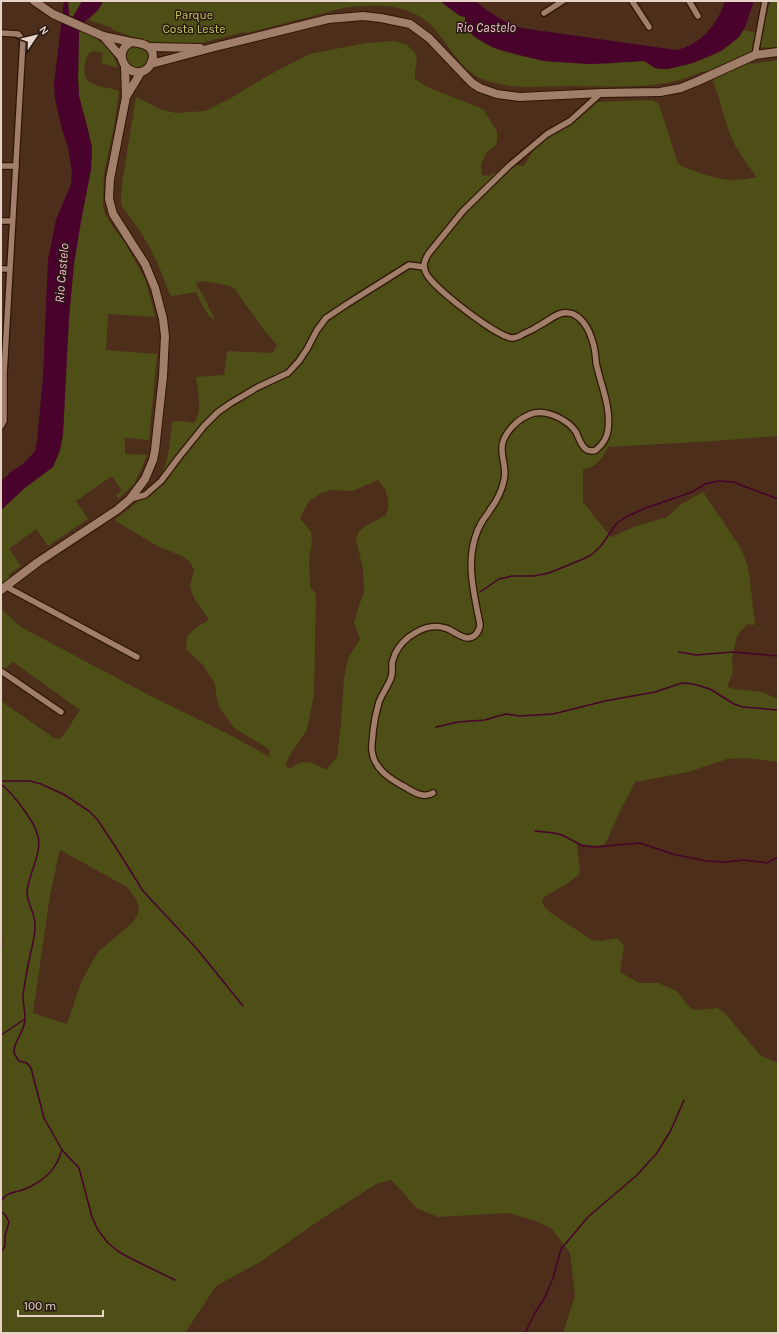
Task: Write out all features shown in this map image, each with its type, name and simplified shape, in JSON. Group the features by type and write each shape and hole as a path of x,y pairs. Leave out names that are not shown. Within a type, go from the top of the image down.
{"main road":[{"path":"34,1 53,14 103,36 138,42 150,47 211,48"},
{"path":"126,97 141,72 151,64 328,20 363,16 410,24 430,38 472,83 491,92 520,97 660,92 680,88 698,81 755,55 778,52"},
{"path":"3,588 101,521 130,499 145,479 156,450 163,376 165,336 163,319 155,288 145,264 113,214 109,199 110,179 126,97 125,66 122,58 103,36"},
{"path":"122,58 124,48 131,42"},
{"path":"150,47 153,55 151,64"},
{"path":"125,66 129,70 141,72"}],"street":[{"path":"544,13 563,1"},
{"path":"632,1 649,27"},
{"path":"689,1 698,16"},
{"path":"755,55 765,1"},
{"path":"1,33 18,34 23,40 16,166 4,324 2,425"},
{"path":"433,794 429,796 423,795 394,782 378,766 373,757 371,749 376,714 379,702 392,677 392,663 396,653 407,638 430,627 436,626 445,628 467,638 475,635 479,631 480,624 471,575 474,546 478,530 502,488 505,472 502,442 513,426 522,419 534,413 557,416 575,431 581,442 588,450 593,451 596,450 605,440 608,432 609,414 596,366 594,344 582,321 572,314 565,313 555,316 543,324 514,338 507,337 496,332 442,291 430,280 424,267 424,260 456,219 518,157 547,134 570,121 602,93"},
{"path":"1,166 16,166"},
{"path":"1,221 12,221"},
{"path":"130,499 145,495 161,481 194,439 218,412 231,402 288,373 299,362 317,330 326,318 408,265 424,267"},
{"path":"1,269 9,269"},
{"path":"3,588 137,657"},
{"path":"1,671 61,712"}],"green space":[{"path":"68,1 82,1 73,17 69,15"},
{"name":"Parque Costa Leste","path":"103,1 440,1 460,16 465,17 467,29 477,39 509,53 548,61 607,64 643,61 648,62 655,68 664,69 690,64 711,56 729,45 743,30 757,33 751,64 778,60 778,436 608,447 598,462 583,470 583,502 611,537 636,526 667,517 680,505 703,492 739,545 749,572 755,625 747,624 737,636 732,658 733,672 727,687 762,692 778,699 778,762 745,758 727,759 688,772 636,781 605,844 601,846 577,844 580,874 544,897 542,901 544,906 551,913 592,940 601,941 617,938 624,945 620,972 639,983 658,983 677,991 690,1008 697,1010 717,1008 724,1012 760,1055 778,1063 778,1333 563,1333 575,1296 570,1253 551,1228 533,1220 508,1213 438,1217 416,1208 391,1180 376,1184 320,1220 260,1262 216,1286 185,1333 1,1333 1,951 3,945 1,925 1,701 54,738 59,739 63,736 80,710 13,662 1,672 1,609 21,627 270,757 269,749 234,728 220,708 217,700 215,684 202,664 186,649 187,636 197,627 209,620 194,598 190,587 194,569 189,561 182,556 157,546 114,520 142,498 159,478 167,459 172,422 180,421 194,423 197,418 199,395 196,377 224,375 227,351 273,353 277,345 264,330 233,287 201,281 196,284 208,304 215,320 206,311 196,292 173,296 170,295 150,248 140,231 121,205 123,177 136,97 160,109 176,113 205,111 310,54 366,43 393,41 406,44 415,53 417,59 415,79 427,87 483,109 497,131 497,141 495,146 487,152 481,165 482,175 489,176 513,165 524,166 540,139 556,129 591,102 653,100 659,104 677,161 681,166 716,178 740,180 756,177 735,146 713,81 709,73 704,71 676,81 642,86 511,86 487,81 470,72 460,62 429,23 418,16 395,7 356,6 343,8 247,33 245,32 193,45 152,43 112,30 113,28 88,20 99,10","holes":["378,480 386,492 388,506 386,515 359,531 356,539 363,569 364,589 354,623 360,639 348,658 344,679 337,757 326,770 309,762 297,764 288,769 286,764 291,753 307,730 314,694 316,594 310,587 309,559 312,542 311,532 300,518 309,501 322,493 331,490 353,491","60,850 127,887 136,899 139,908 138,914 133,922 98,952 82,980 67,1024 33,1013 50,895"]},
{"path":"771,1 778,1 778,48 755,47"},
{"path":"81,30 94,37 109,50 116,61 118,68 101,63 103,53 93,51 87,58 84,72 89,82 94,85 119,91 114,127 104,173 104,212 125,243 145,279 155,317 108,314 106,350 157,354 149,440 125,438 125,454 147,455 134,484 118,499 116,495 122,491 112,476 76,501 88,519 48,546 36,529 9,549 21,566 9,574 9,583 1,590 1,510 26,487 53,467 60,450 63,434 69,317 74,263 91,169 92,147 79,96 79,32"},
{"path":"131,47 147,49 150,59 144,67 136,68 128,64 126,55 127,51"}],"water":[{"name":"Rio Castelo","path":"64,1 68,1 69,15 73,17 82,1 103,1 98,10 83,24 79,32 79,96 92,147 91,169 74,263 69,317 63,434 60,450 53,467 26,487 1,510 1,481 29,458 35,451 37,442 43,377 48,260 56,220 71,184 72,173 68,147 55,99 54,84"},
{"name":"Rio Castelo","path":"440,1 476,1 486,10 509,24 521,28 676,50 693,43 707,32 718,18 725,1 754,1 745,27 739,37 721,51 693,63 668,69 661,69 655,68 644,61 591,64 543,61 494,48 475,37 466,27 465,17 460,16"}],"waterway":[{"path":"480,592 499,579 512,576 534,576 549,573 583,559 591,555 600,547 617,523 626,517 643,509 692,492 705,484 718,481 733,482 778,499"},
{"path":"679,652 696,655 733,652 778,656"},
{"path":"436,727 458,722 485,720 506,714 519,716 553,714 605,701 655,692 682,683 693,684 710,689 734,704 743,707 778,710"},
{"path":"1,781 30,781 41,784 63,794 89,811 97,819 143,891 197,949 243,1006"},
{"path":"1,784 28,815 36,830 39,841 37,856 27,892 35,927 23,995 25,1016 23,1028 15,1044 14,1053 19,1061 27,1063 31,1068 44,1118 62,1150 79,1168 92,1217 98,1230 108,1243 119,1252 175,1280"},
{"path":"535,831 562,835 583,846 595,847 640,843 676,855 707,861 726,862 744,860 767,863 778,857"},
{"path":"1,1035 25,1019"},
{"path":"525,1333 545,1297 553,1278 561,1249 588,1217 637,1175 657,1153 671,1130 684,1100"},
{"path":"1,1201 7,1195 30,1187 45,1177 53,1169 62,1150"},
{"path":"1,1211 9,1222 5,1236 5,1246 1,1252"}]}
